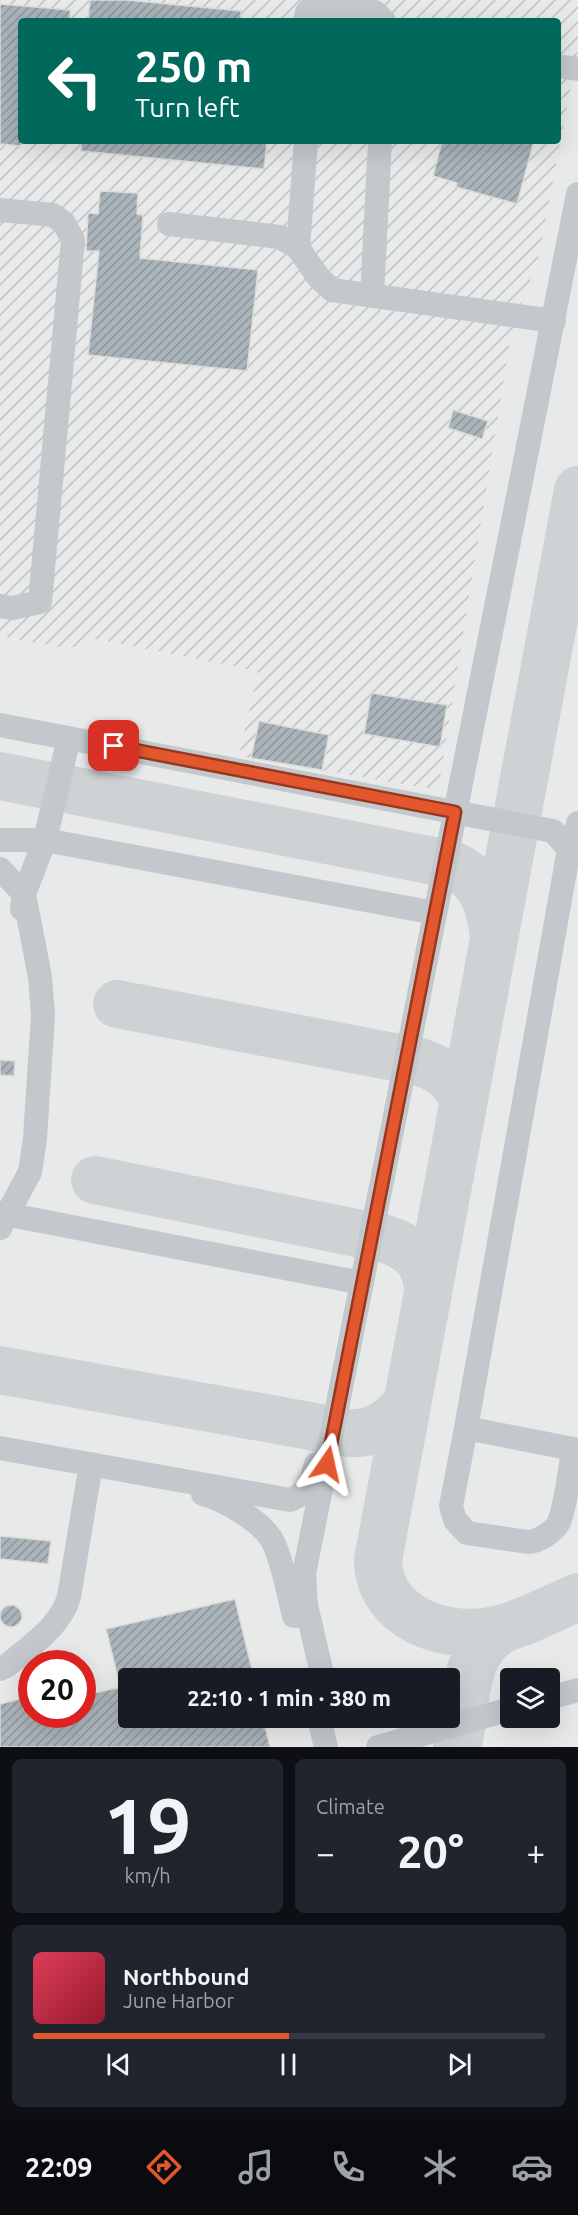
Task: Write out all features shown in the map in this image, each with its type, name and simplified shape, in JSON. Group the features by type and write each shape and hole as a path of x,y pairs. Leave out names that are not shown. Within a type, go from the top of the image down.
{"lane":[{"path":"306,18 307,12 311,8 375,12 381,18"},
{"path":"561,66 578,69"},
{"path":"298,248 306,144"},
{"path":"372,296 380,144"},
{"path":"307,1668 284,1571 269,1534 267,1518 276,1505 303,1493 313,1476 357,1282 578,194"},
{"path":"0,210 53,215 64,223 73,240 40,602 12,608 0,606"},
{"path":"169,224 280,237 298,248 319,278 332,290 554,321"},
{"path":"0,725 455,805 475,804 556,820 576,839 450,1506 454,1520 467,1533 528,1542 533,1542 546,1534 560,1521 576,1450 466,1428"},
{"path":"21,918 24,894 45,840 69,738"},
{"path":"0,840 45,840 431,912"},
{"path":"0,870 24,894 40,977 43,1015 35,1138 30,1172 2,1216"},
{"path":"0,870 18,897 33,1017 33,1055 22,1170 2,1216"},
{"path":"2,1216 357,1282"},
{"path":"321,1668 303,1587 304,1574 314,1531 357,1282"},
{"path":"0,1448 85,1468 206,1495 218,1499 250,1518 280,1546 296,1548 310,1539 314,1531 314,1516 310,1510 304,1504 290,1500 85,1468 0,1458"},
{"path":"0,1659 46,1621 57,1606 85,1468"},
{"path":"0,1669 8,1665 51,1628 64,1612 69,1597 85,1468"},
{"path":"560,1695 578,1690"},
{"path":"560,1707 578,1702"},
{"path":"378,1747 500,1712"},
{"path":"415,1747 500,1724"},
{"path":"321,1728 326,1747"},
{"path":"334,1728 339,1747"}],"shaded area":[{"path":"0,0 578,0 578,1747 0,1747"},
{"path":"0,0 578,0 578,48 561,138 561,18 18,18 18,144 560,144 539,255 511,335 438,790 239,756 258,671 92,638 74,647 64,648 0,636"}],"building":[{"path":"90,0 127,0 241,11 241,18 88,18"},
{"path":"0,4 70,10 70,18 18,18 18,144 21,146 0,144"},
{"path":"81,144 267,144 264,169 81,151"},
{"path":"441,144 533,144 517,204 456,187 457,183 433,176"},
{"path":"100,191 138,193 137,214 143,215 140,258 258,270 247,371 88,355 99,251 86,251 88,213 98,214"},
{"path":"453,410 488,421 482,439 448,428"},
{"path":"371,693 447,705 440,747 364,734"},
{"path":"259,721 329,735 322,770 251,758"},
{"path":"0,1060 15,1061 14,1076 0,1075"},
{"path":"0,1536 51,1541 48,1564 0,1559"},
{"path":"235,1599 252,1668 118,1668 118,1678 106,1629"},
{"path":"7,1605 15,1605 22,1612 22,1620 15,1627 7,1627 0,1620 0,1612"},
{"path":"118,1688 118,1728 265,1728 270,1747 0,1747 0,1704 18,1700 18,1728 96,1728 96,1693"}],"taxiway":[{"path":"578,490 378,1560 381,1580 390,1597 403,1611 419,1621 457,1632 477,1633 496,1630 527,1620 578,1597"},
{"path":"0,776 449,864 469,876 482,892 490,913 494,936"},
{"path":"117,1004 420,1062 448,1077 458,1089 463,1104"},
{"path":"95,1180 386,1239 404,1247 417,1258 425,1272 428,1291"},
{"path":"0,1370 348,1433 366,1432 382,1426 396,1416 407,1402"},
{"path":"457,1747 468,1680 473,1665 490,1638 505,1628"}],"route":[{"path":"114,746 455,812 327,1464"}]}
